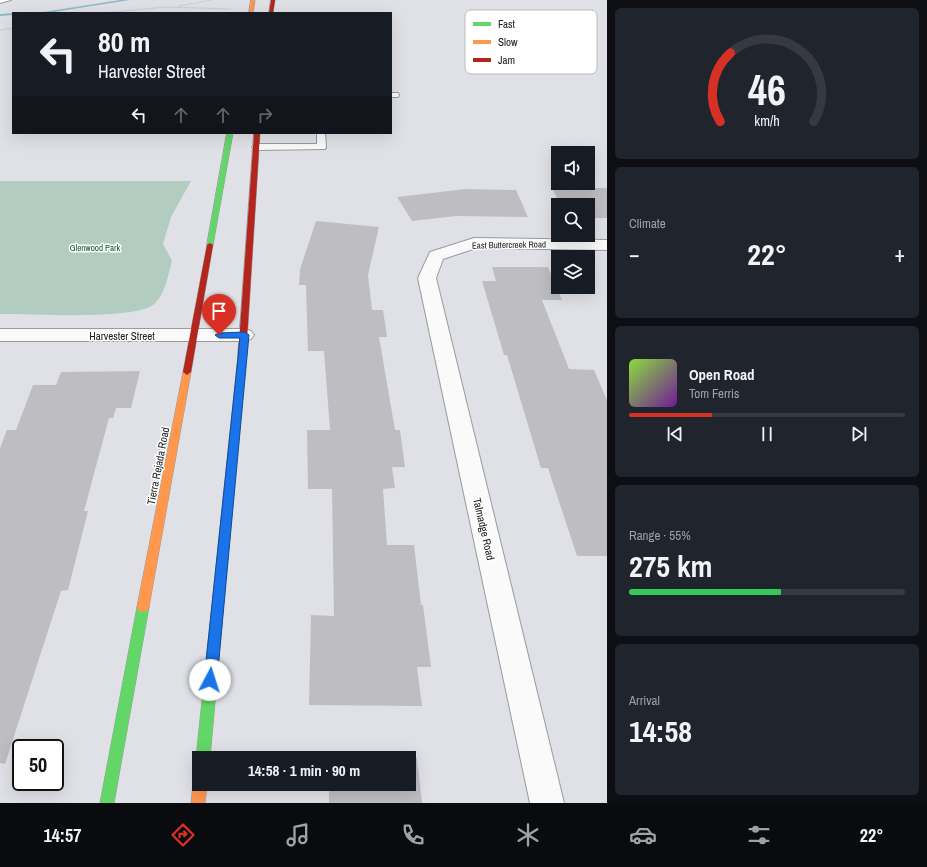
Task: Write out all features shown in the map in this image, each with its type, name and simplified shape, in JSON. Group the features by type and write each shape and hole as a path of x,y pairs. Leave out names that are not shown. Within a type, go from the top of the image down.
{"main road":[{"path":"251,12 254,0"},
{"path":"271,12 273,0"},
{"name":"Tierra Rejada Road","path":"107,803 194,336 230,134"},
{"path":"204,751 244,335 257,134"},
{"path":"198,803 199,791"}],"street":[{"name":"East Buttercreek Road","path":"436,256 474,244 607,245"},
{"name":"Talmadge Road","path":"436,256 427,278 547,803"},
{"name":"Harvester Street","path":"0,335 244,335"}],"lane":[{"path":"0,1 8,0"},
{"path":"256,147 322,147 321,134"}],"path":[{"path":"172,7 212,0"},
{"path":"109,12 172,7 200,7 251,12"},
{"path":"0,30 12,28"}],"green space":[{"name":"Glenwood Park","path":"0,181 191,181 171,217 163,244 172,261 166,285 157,301 153,305 142,310 125,313 80,315 0,314"}],"building":[{"path":"595,188 607,188 607,218 595,218 595,198 557,198 553,190 595,190"},
{"path":"466,189 516,190 528,217 456,216 412,221 397,197"},
{"path":"316,221 379,227 368,275 372,310 383,310 387,337 379,337 395,430 400,430 405,467 392,467 395,488 383,489 387,545 414,545 421,605 423,605 431,667 417,667 422,706 309,705 311,615 334,616 332,489 308,489 307,430 330,430 324,351 308,351 306,285 299,285 300,269"},
{"path":"492,267 548,267 551,274 551,294 559,294 562,300 542,300 569,369 594,370 607,400 607,556 577,556 548,468 541,468 507,355 504,355 482,281 496,281"},
{"path":"140,371 131,408 116,408 113,418 109,418 84,511 88,511 68,590 61,591 5,764 0,763 0,448 7,430 16,430 33,385 56,385 61,372"},
{"path":"417,758 422,803 329,803 329,791 416,791"}],"waterway":[{"path":"46,12 128,0"},
{"path":"0,15 12,14"}],"traffic: fast":[{"path":"210,245 230,134"},
{"path":"204,751 242,356"},
{"path":"107,803 143,607"}],"traffic: slow":[{"path":"251,12 253,0"},
{"path":"143,607 187,372"},
{"path":"198,803 199,791"}],"traffic: jam":[{"path":"271,12 273,0"},
{"path":"242,356 257,134"},
{"path":"187,372 210,245"}],"route":[{"path":"210,680 244,335 219,335"}]}
